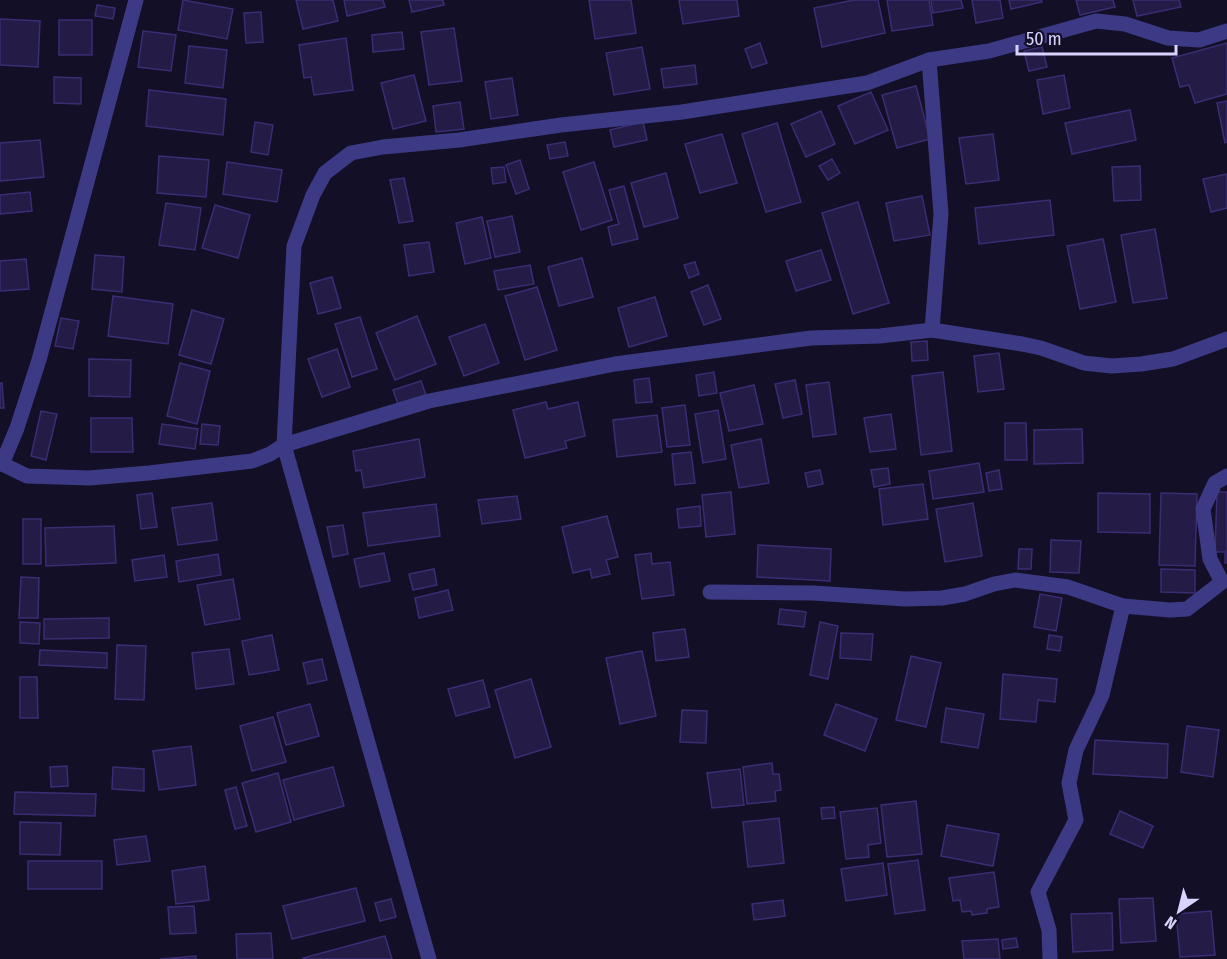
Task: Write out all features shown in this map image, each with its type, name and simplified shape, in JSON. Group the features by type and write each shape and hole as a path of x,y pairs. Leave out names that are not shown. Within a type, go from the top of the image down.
{"street":[{"path":"135,0 39,360 17,428 1,463 27,476 89,478 252,461 284,445 429,402 615,364 811,338 880,336 932,330 1022,344 1084,363 1112,366 1173,359 1227,339"},
{"path":"429,959 284,445 294,246 312,195 325,173 351,153 383,147 459,140 561,125 682,112 867,83 929,60 989,51 1096,21 1125,24 1168,38 1199,40 1227,31"},
{"path":"929,60 941,214 932,330"},
{"path":"710,592 813,593 905,599 942,598 1015,580 1068,586 1123,606 1161,610 1187,609 1224,583 1210,559 1203,510 1215,483 1227,476"},
{"path":"1050,959 1049,930 1038,892 1076,820 1069,783 1071,772 1076,750 1102,695 1123,606"}],"building":[{"path":"183,0 233,9 227,39 178,30"},
{"path":"296,0 333,0 338,21 303,29"},
{"path":"344,0 383,0 385,7 347,16"},
{"path":"409,0 443,0 444,5 412,12"},
{"path":"589,0 631,0 636,33 595,39"},
{"path":"679,0 737,0 739,16 683,24"},
{"path":"854,0 878,0 885,33 822,47 814,8"},
{"path":"887,0 929,0 933,25 892,31"},
{"path":"931,0 961,0 963,8 933,13"},
{"path":"972,0 1000,0 1003,18 976,23"},
{"path":"1009,0 1042,0 1042,2 1011,9"},
{"path":"1076,0 1113,0 1115,7 1080,15"},
{"path":"1133,0 1179,0 1181,7 1137,16"},
{"path":"97,5 115,8 113,19 95,16"},
{"path":"261,12 263,42 246,43 244,13"},
{"path":"0,19 40,21 38,67 0,65"},
{"path":"59,20 92,20 92,55 59,55"},
{"path":"454,28 462,81 429,85 421,32"},
{"path":"143,31 176,35 171,71 138,67"},
{"path":"402,32 404,49 373,52 372,35"},
{"path":"346,38 353,90 314,95 311,77 304,78 299,45"},
{"path":"760,43 767,63 752,68 745,49"},
{"path":"1227,43 1227,94 1195,103 1189,85 1180,87 1172,58"},
{"path":"189,46 227,50 223,88 185,83"},
{"path":"642,47 650,89 614,95 606,53"},
{"path":"1042,47 1047,67 1029,71 1024,51"},
{"path":"695,65 697,84 664,88 661,69"},
{"path":"414,75 426,121 393,129 381,83"},
{"path":"1064,75 1070,108 1043,114 1037,80"},
{"path":"54,77 81,78 81,104 54,103"},
{"path":"512,78 518,115 491,119 485,82"},
{"path":"916,86 930,139 897,148 882,95"},
{"path":"149,90 226,99 223,135 146,126"},
{"path":"871,92 888,130 855,144 838,106"},
{"path":"1227,101 1227,142 1225,143 1217,103"},
{"path":"460,102 464,129 436,132 433,106"},
{"path":"1130,110 1136,140 1072,154 1065,123"},
{"path":"821,111 835,144 806,157 791,124"},
{"path":"255,122 273,125 268,155 251,152"},
{"path":"643,122 647,140 614,147 610,130"},
{"path":"777,123 801,202 766,212 742,134"},
{"path":"722,134 737,183 700,193 685,144"},
{"path":"993,134 999,180 966,184 959,138"},
{"path":"40,140 44,177 0,181 0,143"},
{"path":"565,142 568,156 550,159 547,145"},
{"path":"159,156 209,160 206,197 157,193"},
{"path":"832,159 840,173 828,180 819,166"},
{"path":"520,160 529,189 516,194 506,165"},
{"path":"227,162 282,170 277,202 223,194"},
{"path":"594,162 612,220 581,230 563,172"},
{"path":"1140,166 1141,200 1114,201 1112,167"},
{"path":"504,167 506,182 493,184 491,168"},
{"path":"666,173 678,218 644,227 631,183"},
{"path":"1227,174 1227,208 1211,212 1203,179"},
{"path":"404,178 413,221 399,223 390,180"},
{"path":"624,186 638,239 612,245 608,227 619,224 609,190"},
{"path":"30,192 32,211 0,214 0,195"},
{"path":"922,196 930,235 894,241 886,203"},
{"path":"1050,200 1054,235 979,244 975,208"},
{"path":"858,202 889,303 853,314 822,213"},
{"path":"166,203 201,208 195,250 159,245"},
{"path":"215,205 250,215 238,258 202,248"},
{"path":"512,216 520,252 495,257 487,221"},
{"path":"482,217 491,258 465,264 456,223"},
{"path":"1155,229 1167,298 1133,303 1121,235"},
{"path":"1103,239 1116,302 1080,309 1067,246"},
{"path":"429,242 434,272 409,276 404,245"},
{"path":"821,250 831,280 796,291 786,261"},
{"path":"95,255 124,257 122,292 92,289"},
{"path":"582,258 593,297 559,306 548,267"},
{"path":"26,259 29,289 0,291 0,261"},
{"path":"695,262 699,274 689,278 684,265"},
{"path":"530,265 534,284 498,290 494,271"},
{"path":"332,277 341,308 318,314 310,283"},
{"path":"708,285 721,319 704,325 691,292"},
{"path":"537,287 557,350 525,360 505,296"},
{"path":"113,296 173,304 168,344 108,336"},
{"path":"655,297 667,336 629,347 618,308"},
{"path":"192,310 224,319 211,364 179,355"},
{"path":"417,316 436,364 395,380 376,333"},
{"path":"360,317 377,369 352,377 335,324"},
{"path":"61,318 79,321 73,349 55,346"},
{"path":"485,324 499,363 464,376 449,337"},
{"path":"927,341 928,360 912,361 911,342"},
{"path":"337,349 350,387 322,397 308,359"},
{"path":"999,353 1004,389 978,392 974,356"},
{"path":"89,359 131,360 130,397 89,396"},
{"path":"180,363 210,371 197,424 167,416"},
{"path":"714,372 717,393 699,396 696,375"},
{"path":"943,372 952,451 921,455 912,376"},
{"path":"649,378 652,402 636,403 634,380"},
{"path":"795,380 802,414 783,418 775,384"},
{"path":"421,381 426,395 398,404 393,390"},
{"path":"829,382 836,434 813,437 806,385"},
{"path":"0,383 2,383 4,408 0,408"},
{"path":"754,385 763,424 729,431 720,393"},
{"path":"546,402 548,409 578,402 585,436 565,441 567,448 525,458 513,410"},
{"path":"685,405 690,445 667,447 662,408"},
{"path":"718,410 726,459 703,463 695,414"},
{"path":"41,411 57,414 46,460 31,456"},
{"path":"891,414 896,449 870,452 864,418"},
{"path":"657,415 662,452 617,457 613,420"},
{"path":"91,418 132,418 133,452 91,452"},
{"path":"1005,423 1026,423 1027,460 1005,460"},
{"path":"162,424 198,429 195,449 159,444"},
{"path":"202,424 220,426 218,445 200,444"},
{"path":"1082,429 1083,463 1034,464 1034,430"},
{"path":"419,439 425,477 364,488 361,470 356,471 353,451"},
{"path":"761,439 769,483 739,488 731,445"},
{"path":"691,452 695,483 675,485 672,454"},
{"path":"979,463 984,492 933,499 929,471"},
{"path":"888,468 890,484 874,487 871,470"},
{"path":"820,470 823,484 808,487 805,473"},
{"path":"999,470 1002,489 989,491 986,473"},
{"path":"923,484 928,519 883,525 879,489"},
{"path":"731,492 735,534 706,537 702,495"},
{"path":"1217,492 1227,492 1227,563 1225,563 1225,552 1215,552"},
{"path":"152,493 157,527 141,529 137,495"},
{"path":"1098,493 1150,494 1150,533 1098,532"},
{"path":"1161,493 1197,494 1195,566 1159,565"},
{"path":"517,496 521,519 482,524 478,500"},
{"path":"212,503 217,540 178,545 172,508"},
{"path":"973,503 982,556 945,562 936,509"},
{"path":"436,504 440,536 368,546 363,513"},
{"path":"700,506 701,526 679,528 677,509"},
{"path":"607,516 618,557 606,560 610,574 592,578 590,569 573,573 562,527"},
{"path":"23,519 41,519 41,564 23,564"},
{"path":"343,525 348,554 333,557 327,527"},
{"path":"114,526 116,563 46,566 45,528"},
{"path":"1051,540 1081,541 1079,573 1050,572"},
{"path":"758,545 831,549 830,581 757,577"},
{"path":"1019,549 1032,549 1031,569 1018,569"},
{"path":"384,553 390,581 360,587 354,559"},
{"path":"651,553 652,564 670,562 674,595 642,599 635,555"},
{"path":"218,554 221,575 179,582 176,561"},
{"path":"164,555 167,577 135,581 132,560"},
{"path":"434,569 437,585 413,590 409,574"},
{"path":"1161,569 1195,570 1195,593 1161,592"},
{"path":"21,577 39,578 38,618 19,618"},
{"path":"233,579 240,619 205,625 197,585"},
{"path":"448,590 453,610 419,618 415,598"},
{"path":"1040,594 1062,598 1056,631 1034,627"},
{"path":"780,609 806,612 804,627 778,624"},
{"path":"109,618 109,638 44,639 44,619"},
{"path":"20,622 40,623 39,644 20,643"},
{"path":"820,622 838,626 828,679 810,675"},
{"path":"685,629 689,657 656,661 653,633"},
{"path":"841,633 873,634 871,660 840,658"},
{"path":"272,635 279,670 249,675 242,641"},
{"path":"1049,635 1062,637 1060,651 1047,649"},
{"path":"117,645 146,646 144,700 115,699"},
{"path":"229,649 234,684 196,689 192,653"},
{"path":"40,650 107,653 107,668 39,665"},
{"path":"642,651 656,716 620,724 606,658"},
{"path":"911,656 941,663 926,727 896,720"},
{"path":"322,659 327,680 308,684 303,663"},
{"path":"1003,674 1057,679 1055,702 1038,700 1036,722 1000,719"},
{"path":"20,677 37,677 38,718 20,718"},
{"path":"531,679 551,747 515,758 495,690"},
{"path":"483,680 490,707 456,716 448,689"},
{"path":"310,704 319,736 286,745 277,713"},
{"path":"836,704 877,719 865,751 824,735"},
{"path":"946,708 984,714 978,748 941,742"},
{"path":"682,710 707,711 706,743 680,742"},
{"path":"273,717 286,762 252,771 240,726"},
{"path":"1187,726 1219,730 1213,777 1181,772"},
{"path":"1095,740 1168,744 1167,778 1093,774"},
{"path":"191,746 196,785 159,790 153,751"},
{"path":"772,763 773,774 779,774 781,790 775,791 776,801 747,804 743,767"},
{"path":"67,766 68,786 51,787 50,767"},
{"path":"113,767 144,769 144,791 112,789"},
{"path":"333,767 344,806 294,820 283,780"},
{"path":"740,769 744,805 712,808 707,773"},
{"path":"278,773 291,822 256,832 242,783"},
{"path":"236,787 247,826 235,829 225,790"},
{"path":"15,792 96,794 95,816 14,814"},
{"path":"916,801 922,854 887,857 881,805"},
{"path":"834,807 835,818 822,819 821,808"},
{"path":"877,808 881,843 868,845 869,857 846,859 840,812"},
{"path":"1120,811 1153,826 1143,848 1110,834"},
{"path":"779,818 784,863 748,867 743,822"},
{"path":"20,822 61,823 60,855 20,854"},
{"path":"947,825 999,834 993,866 941,856"},
{"path":"146,836 150,861 117,865 114,840"},
{"path":"918,860 925,910 895,914 888,864"},
{"path":"28,861 102,861 102,889 28,889"},
{"path":"883,863 887,895 846,901 841,869"},
{"path":"205,866 209,900 176,904 172,871"},
{"path":"994,872 999,907 987,909 987,913 972,915 971,911 962,912 960,900 953,901 949,878"},
{"path":"356,888 365,921 292,939 283,906"},
{"path":"1153,898 1156,941 1121,943 1119,899"},
{"path":"391,899 396,917 380,921 375,903"},
{"path":"783,900 785,916 754,920 752,904"},
{"path":"194,906 196,933 170,934 168,907"},
{"path":"1211,911 1215,955 1180,957 1176,914"},
{"path":"1112,913 1113,950 1073,952 1071,914"},
{"path":"271,933 273,959 237,959 236,934"},
{"path":"385,936 392,959 303,959 303,958"},
{"path":"1016,938 1018,947 1003,949 1002,940"},
{"path":"998,939 1000,959 964,959 962,941"},
{"path":"196,956 196,959 160,959"}]}
